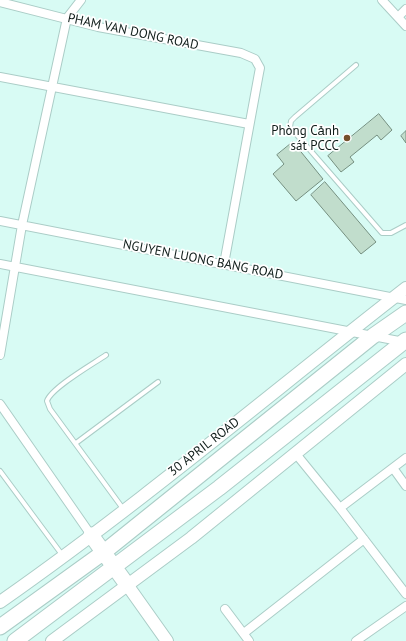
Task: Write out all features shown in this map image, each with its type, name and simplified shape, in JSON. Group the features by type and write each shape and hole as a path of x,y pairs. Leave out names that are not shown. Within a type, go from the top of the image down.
{"highway":[{"name":"30 APRIL ROAD","path":"0,627 104,552 373,336 406,313"},
{"path":"15,641 219,488 405,342"},
{"path":"91,535 128,586"}],"street":[{"path":"0,349 16,267 22,225 67,18 81,0"},
{"path":"382,0 406,26"},
{"name":"PHAM VAN DONG ROAD","path":"0,2 98,27 241,53 252,57 258,63 260,68 249,124"},
{"path":"398,17 406,10"},
{"path":"0,77 249,124 224,264"},
{"name":"NGUYEN LUONG BANG ROAD","path":"0,221 400,298"},
{"path":"0,264 405,342"},
{"name":"30 APRIL ROAD","path":"0,602 124,510 348,331 400,298 406,288"},
{"path":"52,641 128,586 296,454 406,364"},
{"path":"0,404 91,535"},
{"path":"296,454 340,508 406,594"},
{"path":"340,508 406,458"},
{"path":"392,468 406,486"},
{"path":"244,633 364,539"},
{"path":"128,586 167,641"},
{"path":"356,641 406,606"},
{"path":"225,610 249,641"}],"lane":[{"path":"356,65 295,117 290,127 382,233 391,233 406,225"},
{"path":"106,355 57,389 49,396 47,401 50,409 124,510"},
{"path":"76,443 158,382"},
{"path":"0,471 63,556"}],"building":[{"path":"379,114 392,130 381,140 377,135 350,157 354,162 341,172 328,156"},
{"path":"406,131 406,143 401,136"},
{"path":"293,142 323,179 296,201 273,174 284,164 277,155"},
{"path":"325,182 376,242 361,254 311,195"}],"place":[{"name":"Phòng Cảnh sát PCCC","path":"347,138"}]}
